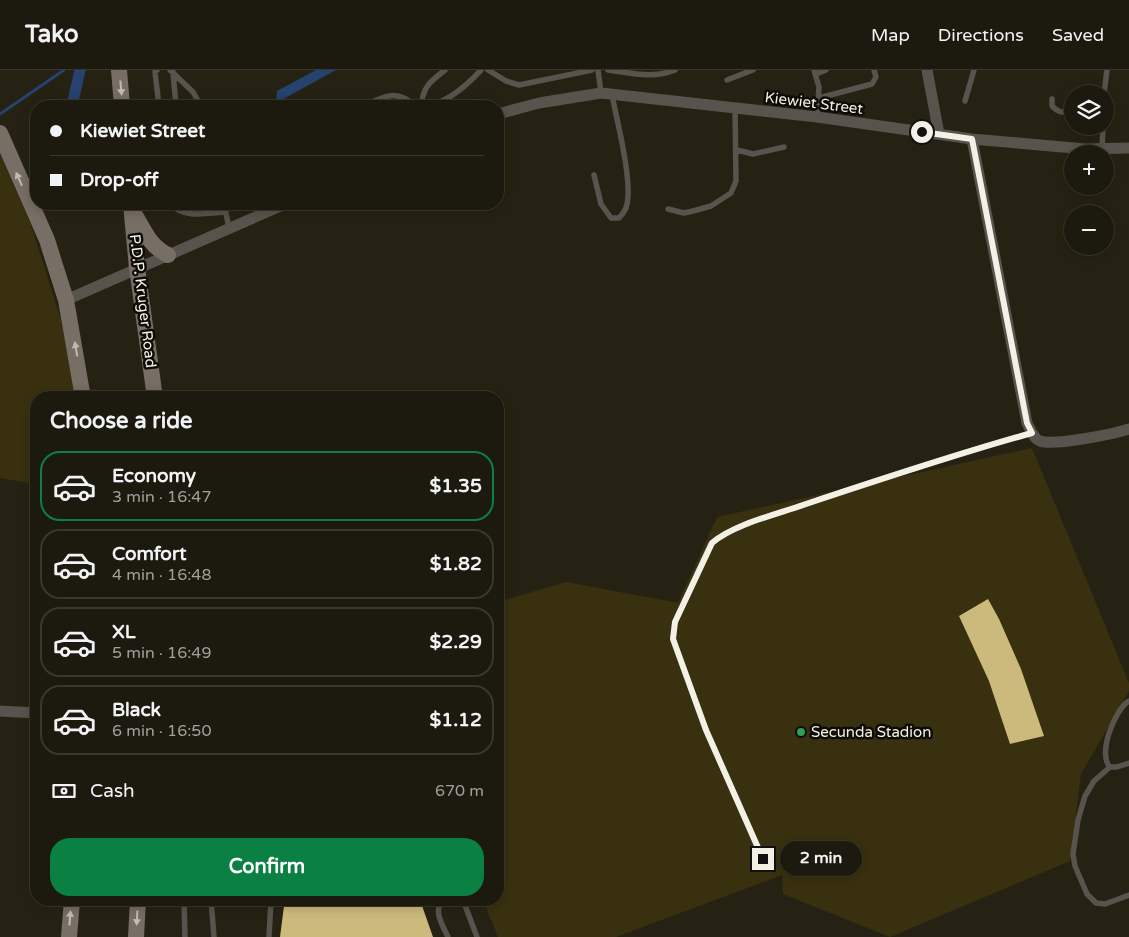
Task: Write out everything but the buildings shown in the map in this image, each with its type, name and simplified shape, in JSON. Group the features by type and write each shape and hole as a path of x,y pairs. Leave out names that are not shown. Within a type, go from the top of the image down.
{"street":[{"path":"119,70 122,100"},
{"path":"927,70 939,134"},
{"name":"Kiewiet Street","path":"504,112 539,103 606,94 817,118 972,139 1064,147"},
{"path":"0,133 30,201"},
{"path":"972,139 1027,423 1035,437 1052,443 1110,434 1129,429"},
{"name":"Kiewiet Street","path":"1114,149 1129,148"},
{"path":"34,210 47,240 66,300 82,391"},
{"name":"P.D.P. Kruger Road","path":"132,210 137,268 154,391"},
{"path":"134,210 151,243 158,250 168,255"},
{"path":"66,300 271,210"},
{"path":"0,711 30,713"},
{"path":"69,937 72,906"},
{"path":"136,937 138,906"}],"lane":[{"path":"157,70 155,72 158,100"},
{"path":"422,100 425,87 445,70"},
{"path":"445,100 465,87 481,70"},
{"path":"488,70 506,81 519,85 592,70"},
{"path":"594,175 603,209 611,218 619,218 625,211 628,201 626,170 598,70"},
{"path":"608,70 654,75 675,70"},
{"path":"727,80 753,70"},
{"path":"817,118 819,87 815,72 826,70"},
{"path":"819,98 872,84 876,77 874,70"},
{"path":"965,101 974,70"},
{"path":"1105,85 1107,70"},
{"path":"172,71 175,100"},
{"path":"172,71 193,92 198,100"},
{"path":"378,100 392,95 407,100"},
{"path":"1052,99 1052,106 1061,113 1064,112"},
{"path":"668,209 684,213 693,211 711,206 731,192 736,181 735,108"},
{"path":"737,150 753,154 784,147"},
{"path":"179,210 187,214 226,212 229,228"},
{"path":"763,859 706,730 673,639 675,622 712,543 719,537 763,519 889,476 981,447 1035,437"},
{"path":"1110,767 1105,762 1107,739 1124,705 1129,701"},
{"path":"1129,763 1110,767 1094,781 1085,796 1078,820 1073,854 1074,866 1087,894 1096,903 1105,904 1129,894"},
{"path":"184,906 185,937"},
{"path":"211,906 214,937"},
{"path":"269,937 271,906"},
{"path":"438,906 439,914 448,937"},
{"path":"465,906 477,937"}],"shaded area":[{"path":"0,154 31,225 61,320 70,358 73,391 30,391 30,483 0,478"},
{"name":"Secunda Stadion","path":"1032,448 1129,683 1129,691 1081,774 1070,861 890,937 783,894 782,875 616,937 498,937 485,906 504,906 504,600 566,582 678,603 717,517"}],"water":[{"path":"316,70 336,70 281,100 276,100 277,91"}],"waterway":[{"path":"0,114 64,70"},
{"path":"73,100 80,70"}],"place":[{"name":"Secunda Stadion","path":"801,732"}],"route":[{"path":"763,859 706,730 673,639 675,622 712,543 719,537 763,519 889,476 1032,433 1027,423 972,139 922,132"}]}
